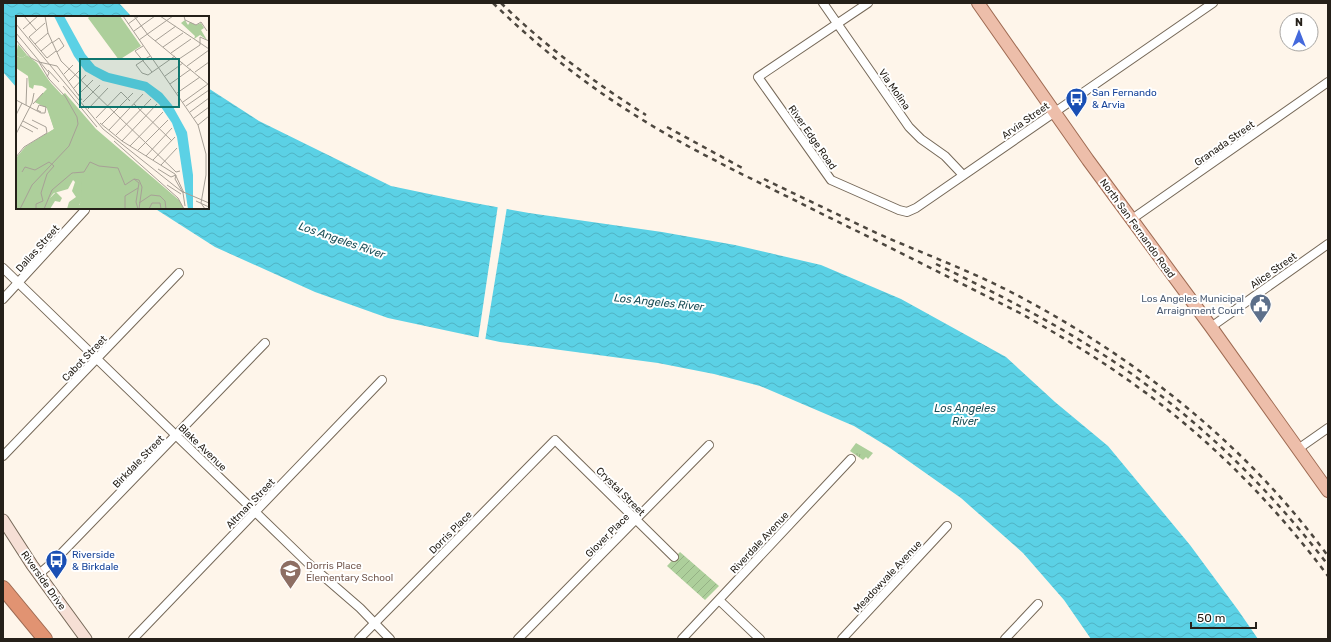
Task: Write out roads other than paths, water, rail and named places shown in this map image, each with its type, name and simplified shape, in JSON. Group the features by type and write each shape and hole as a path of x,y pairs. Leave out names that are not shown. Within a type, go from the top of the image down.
{"highway":[{"path":"3,578 34,625"},
{"path":"3,588 45,639"}],"main road":[{"name":"North San Fernando Road","path":"978,3 1054,112 1328,491"},
{"name":"Riverside Drive","path":"3,520 39,574 86,639"}],"street":[{"name":"Via Molina","path":"823,3 910,127 921,139 945,156 963,175"},
{"path":"838,24 868,3"},
{"name":"Arvia Street","path":"907,212 916,208 1213,3"},
{"name":"River Edge Road","path":"838,24 758,77 831,180 899,210 907,212"},
{"name":"Granada Street","path":"1132,219 1328,82"},
{"name":"Dallas Street","path":"3,299 85,210"},
{"name":"Alice Street","path":"1211,328 1328,244"},
{"name":"Blake Avenue","path":"3,268 308,563 360,608 390,639"},
{"name":"Cabot Street","path":"3,456 179,273"},
{"name":"Birkdale Street","path":"39,574 53,562 266,343"},
{"name":"Altman Street","path":"133,639 382,380"},
{"path":"1298,449 1328,428"},
{"name":"Crystal Street","path":"555,440 674,557"},
{"name":"Dorris Place","path":"359,639 555,440"},
{"name":"Glover Place","path":"518,639 709,445"},
{"name":"Riverdale Avenue","path":"682,639 851,459"},
{"name":"Meadowvale Avenue","path":"842,639 948,526"},
{"path":"719,600 760,639"},
{"path":"1005,639 1038,604"}],"water":[{"path":"3,3 119,3 131,16 16,16 16,87 3,72"},
{"name":"Los Angeles River","path":"209,89 259,121 391,186 529,213 662,232 735,245 821,265 901,299 1006,357 1055,402 1108,446 1190,545 1258,639 1091,639 1064,600 1023,553 961,498 890,448 854,426 760,386 714,374 658,363 500,342 388,318 315,292 215,247 156,209 209,209"}],"railway":[{"path":"493,3 525,33 576,75 652,126 722,164 1020,313 1107,365 1162,405 1214,449 1262,497 1328,576"},
{"path":"501,3 535,34 571,63 646,115"},
{"path":"667,127 746,170"},
{"path":"764,179 870,230 1009,291 1055,316 1143,373 1184,405 1223,439 1261,476 1296,515 1328,556"},
{"path":"936,264 1006,299 1075,337 1149,386 1205,432 1257,482 1282,509 1328,565"}],"place":[{"name":"San Fernando & Arvia","path":"1076,118"},
{"name":"Los Angeles Municipal Arraignment Court","path":"1260,324"},
{"name":"Riverside & Birkdale","path":"57,580"},
{"name":"Dorris Place Elementary School","path":"291,590"}]}
